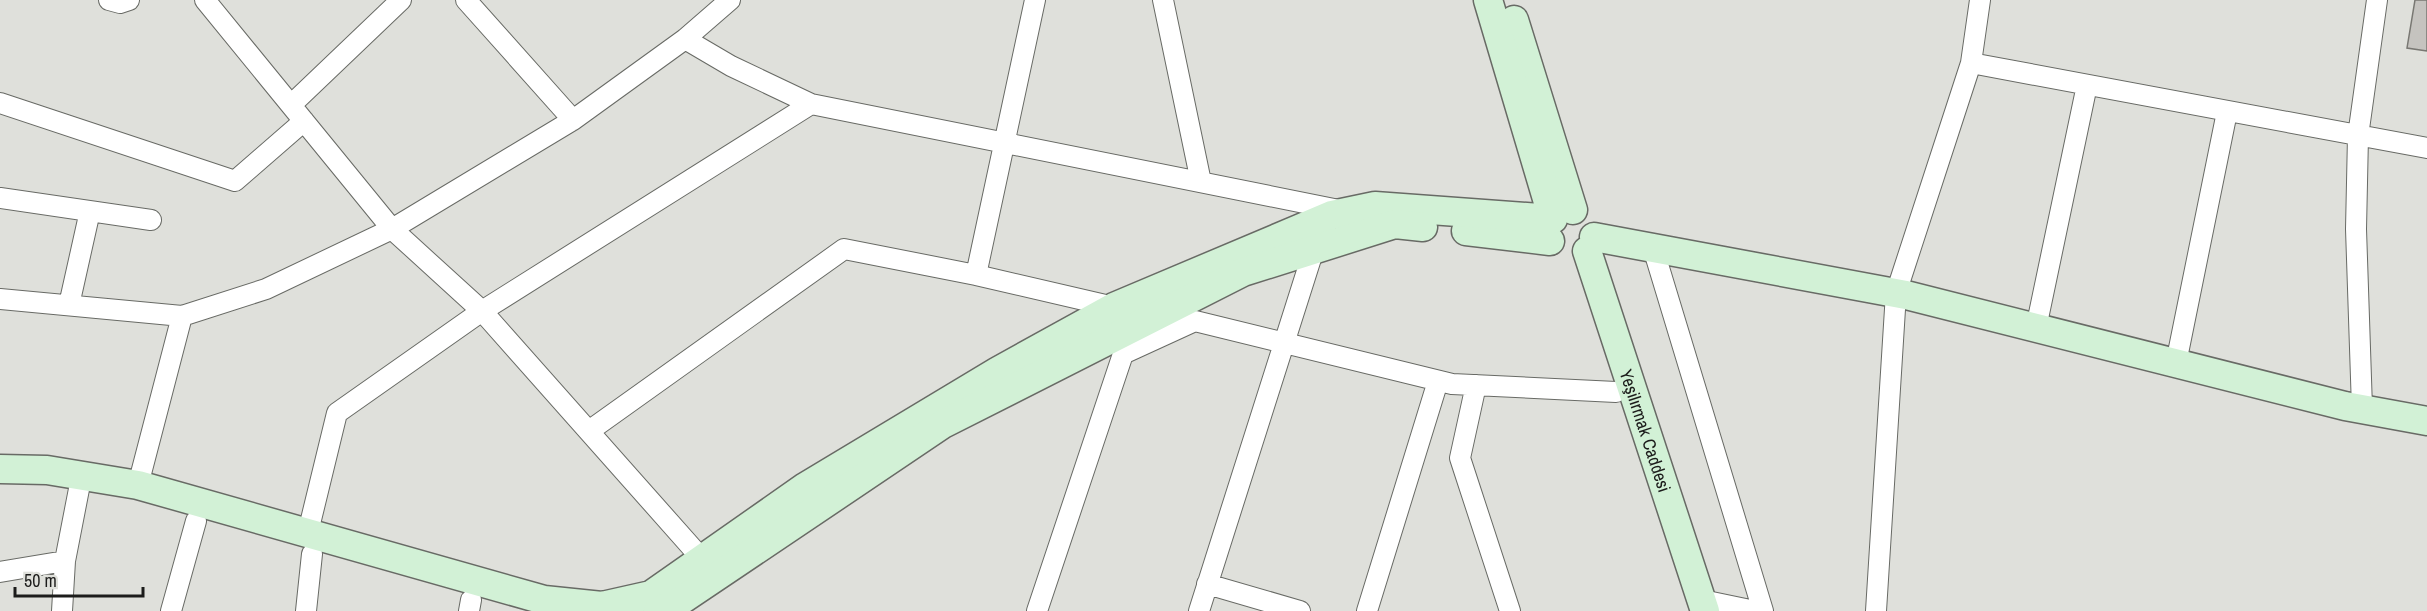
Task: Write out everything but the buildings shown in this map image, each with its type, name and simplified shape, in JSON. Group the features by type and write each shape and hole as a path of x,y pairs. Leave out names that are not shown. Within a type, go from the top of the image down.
{"main road":[{"name":"Yeşilırmak Caddesi","path":"1488,0 1572,235 1697,607"},
{"name":"Yeşilırmak Caddesi","path":"1508,0 1616,392 1697,607"},
{"path":"0,486 54,483 196,520 310,543 544,600 602,606 651,595 805,487 998,372 1114,307 1332,215 1375,206 1653,248 1896,293 2362,408 2427,421"},
{"path":"658,611 683,599 943,424 1243,272 1395,224 1572,235"},
{"path":"0,469 47,470 138,485 310,543 470,605 511,611"}],"street":[{"path":"109,0 120,3 129,0"},
{"path":"205,0 392,229 482,311 702,559"},
{"path":"291,105 400,0"},
{"path":"466,0 573,120"},
{"path":"0,299 182,316 266,289 392,229 573,120 686,39 730,0"},
{"path":"976,274 1035,0"},
{"path":"1163,0 1201,182"},
{"path":"1876,611 1896,293 1971,63 1980,0"},
{"path":"2362,408 2356,229 2358,136 2378,0"},
{"path":"686,39 731,66 811,104 1348,212"},
{"path":"1971,63 2427,148"},
{"path":"2036,328 2087,85"},
{"path":"0,103 235,181 304,121"},
{"path":"306,611 310,543 337,413 482,311 811,104"},
{"path":"2176,363 2228,112"},
{"path":"0,198 151,220"},
{"path":"69,305 90,211"},
{"path":"1653,248 1763,611"},
{"path":"589,431 844,249 976,274 1114,307"},
{"path":"1198,611 1314,249"},
{"path":"138,485 182,316"},
{"path":"1037,611 1123,354 1195,321 1452,384 1616,392"},
{"path":"1367,611 1438,381"},
{"path":"1476,385 1460,458 1510,611"},
{"path":"62,611 65,561 79,489"},
{"path":"171,611 196,520"},
{"path":"0,572 65,561"},
{"path":"1207,584 1300,611"},
{"path":"1697,607 1755,611"}]}
